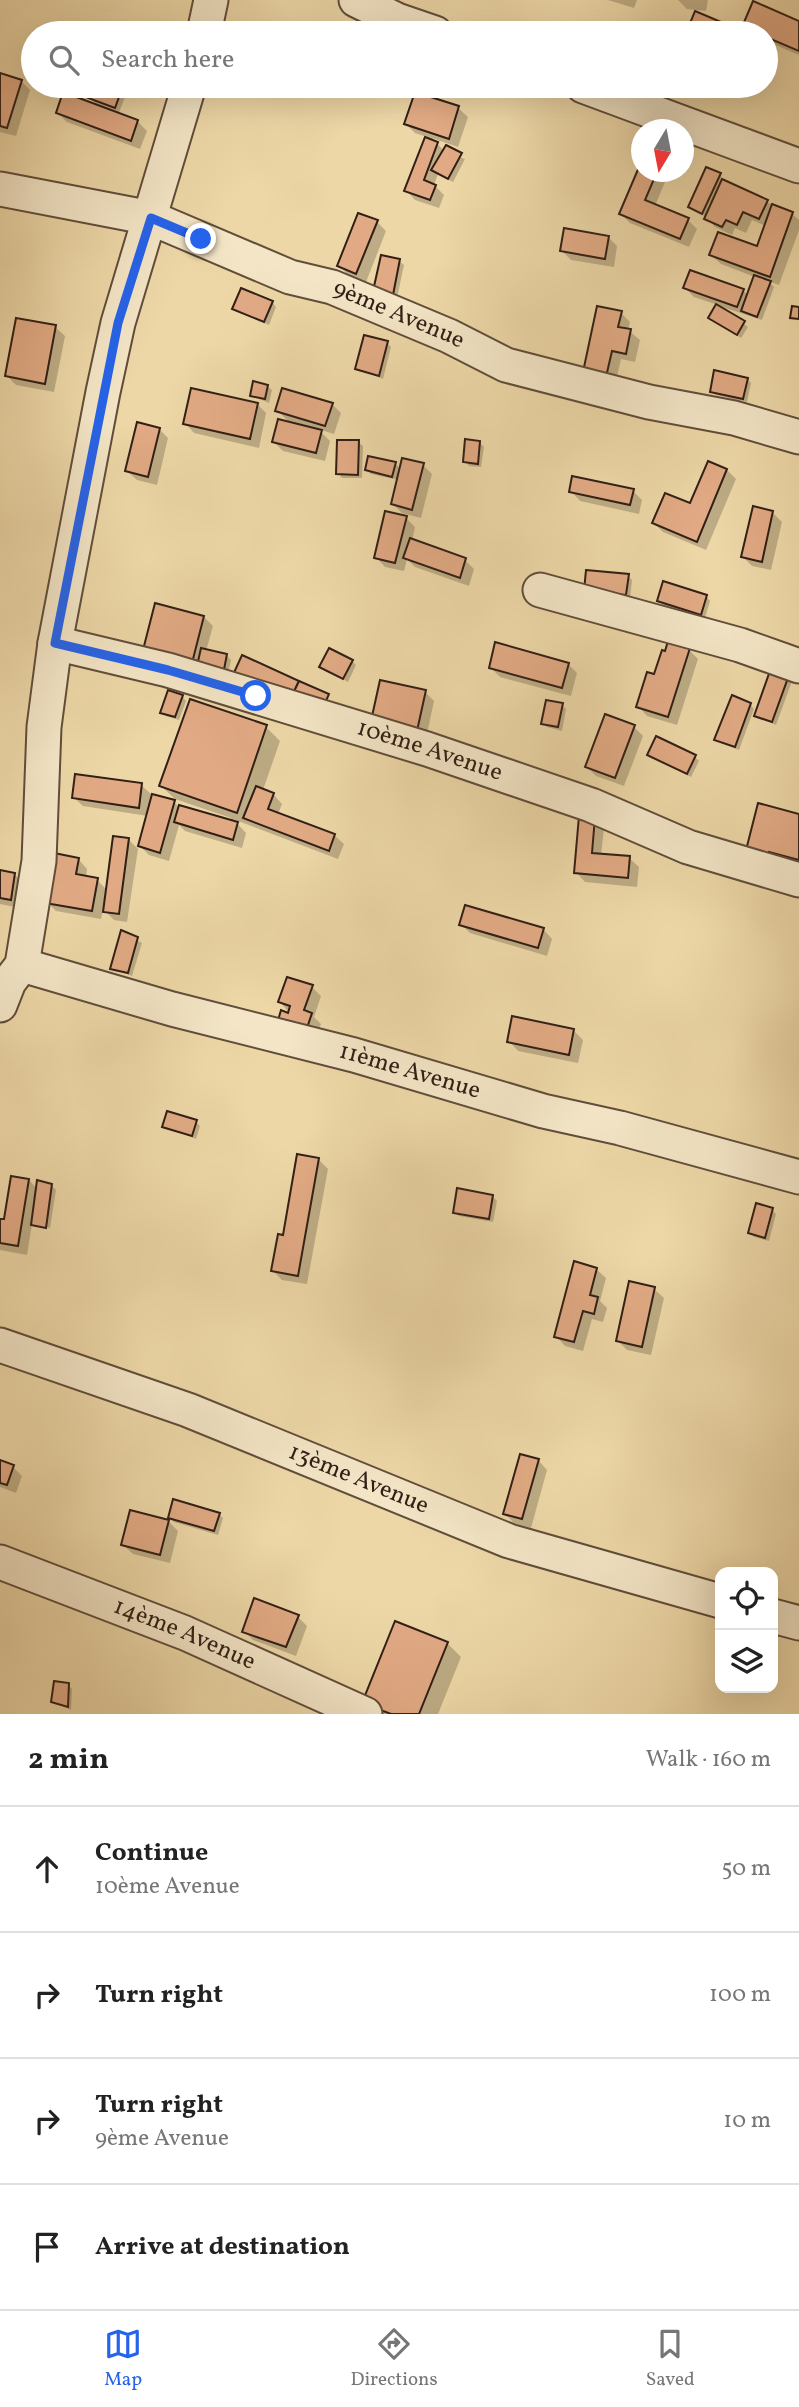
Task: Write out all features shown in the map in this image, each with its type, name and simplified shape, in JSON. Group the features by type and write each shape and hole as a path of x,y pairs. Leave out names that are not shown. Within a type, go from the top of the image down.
{"street":[{"path":"207,21 211,0"},
{"path":"356,0 400,21"},
{"path":"0,1005 9,982 22,965 39,861 44,727 55,643 115,334 185,98"},
{"path":"615,98 799,166"},
{"name":"9ème Avenue","path":"0,189 151,218 290,276 332,287 449,336 506,365 572,384 734,418 799,437"},
{"path":"540,590 740,645 799,666"},
{"name":"10ème Avenue","path":"55,643 168,670 439,753 592,805 688,847 799,880"},
{"name":"11ème Avenue","path":"22,965 172,1009 355,1055 543,1111 620,1128 799,1177"},
{"name":"13ème Avenue","path":"0,1345 188,1410 509,1541 715,1600"},
{"name":"14ème Avenue","path":"0,1562 185,1633 365,1714"},
{"path":"778,1617 799,1623"}],"building":[{"path":"753,1 799,21 799,51 778,42 778,21 745,21"},
{"path":"695,11 719,21 691,21"},
{"path":"0,73 21,80 21,83 7,128 0,126"},
{"path":"61,98 79,98 138,120 131,141 56,113"},
{"path":"88,98 119,98 115,108"},
{"path":"413,98 434,98 459,106 449,139 404,124"},
{"path":"425,137 438,142 424,180 436,185 430,200 404,191"},
{"path":"446,145 462,153 448,179 431,170"},
{"path":"706,167 721,173 702,214 688,207"},
{"path":"722,179 768,200 759,219 743,212 737,225 726,220 722,227 704,219"},
{"path":"633,182 653,182 645,200 689,218 680,239 619,214"},
{"path":"772,204 793,212 770,277 709,255 718,232 757,246"},
{"path":"358,213 378,220 356,274 337,266"},
{"path":"564,228 609,236 605,259 560,251"},
{"path":"381,255 400,259 393,295 373,291"},
{"path":"690,270 744,289 737,307 683,288"},
{"path":"754,275 771,281 757,317 741,311"},
{"path":"241,288 273,301 264,322 232,309"},
{"path":"716,304 745,321 737,335 708,318"},
{"path":"597,306 622,311 618,327 631,329 626,354 612,351 606,377 583,372"},
{"path":"792,306 799,307 799,319 790,318"},
{"path":"16,318 56,325 45,384 5,376"},
{"path":"364,335 388,341 379,376 355,369"},
{"path":"714,370 748,378 743,399 710,392"},
{"path":"253,381 268,385 265,399 250,396"},
{"path":"191,388 258,403 250,439 183,424"},
{"path":"282,388 333,403 325,426 275,411"},
{"path":"278,419 322,430 316,453 272,442"},
{"path":"137,422 160,428 148,477 125,471"},
{"path":"465,439 480,441 478,464 463,462"},
{"path":"337,440 359,440 358,475 336,474"},
{"path":"368,456 396,462 392,477 365,470"},
{"path":"402,458 424,463 412,510 391,504"},
{"path":"708,461 727,469 697,542 652,523 665,493 690,503"},
{"path":"572,476 634,489 630,505 569,492"},
{"path":"753,506 773,511 762,562 741,557"},
{"path":"385,511 407,516 395,563 374,558"},
{"path":"410,538 466,558 460,578 403,558"},
{"path":"586,570 629,574 626,595 584,591"},
{"path":"663,581 707,595 701,615 657,601"},
{"path":"155,603 204,616 192,663 143,650"},
{"path":"668,641 690,648 668,717 636,707 647,672 654,674"},
{"path":"495,642 569,663 562,688 489,668"},
{"path":"201,648 227,654 222,680 195,675"},
{"path":"329,648 353,660 343,679 319,667"},
{"path":"242,655 299,681 289,702 232,677"},
{"path":"771,668 789,675 772,722 754,716"},
{"path":"380,680 426,690 415,740 369,730"},
{"path":"299,681 329,694 320,715 289,702"},
{"path":"168,690 183,695 175,717 160,713"},
{"path":"732,695 751,703 735,747 714,740"},
{"path":"190,699 267,725 237,813 159,786"},
{"path":"546,700 563,703 558,727 541,724"},
{"path":"605,714 635,725 615,778 585,767"},
{"path":"656,736 696,755 687,774 647,755"},
{"path":"75,774 142,783 139,808 72,798"},
{"path":"256,786 274,793 268,809 335,834 329,851 243,818"},
{"path":"152,794 175,800 160,853 138,846"},
{"path":"758,803 799,814 799,860 769,852 766,864 744,858"},
{"path":"179,805 238,822 233,840 174,822"},
{"path":"579,816 595,817 592,853 630,856 628,878 574,873"},
{"path":"113,836 129,838 119,914 103,912"},
{"path":"54,853 79,858 76,874 98,878 92,911 45,903"},
{"path":"0,870 15,873 11,900 0,898"},
{"path":"465,905 544,928 538,948 459,925"},
{"path":"121,930 138,937 128,973 110,969"},
{"path":"287,977 313,985 304,1010 312,1013 305,1034 277,1024 281,1010 288,1013 290,1006 278,1002"},
{"path":"512,1016 574,1029 569,1055 507,1042"},
{"path":"167,1111 197,1120 192,1136 162,1127"},
{"path":"297,1154 319,1158 298,1276 271,1271 278,1234 283,1235"},
{"path":"11,1176 29,1179 18,1246 0,1243 0,1219 4,1219"},
{"path":"37,1180 52,1184 46,1228 31,1225"},
{"path":"457,1188 493,1195 489,1219 453,1213"},
{"path":"756,1203 773,1208 765,1238 748,1233"},
{"path":"574,1261 597,1268 590,1295 598,1297 594,1314 583,1311 574,1342 554,1337"},
{"path":"629,1281 655,1287 642,1347 616,1341"},
{"path":"520,1454 539,1459 522,1519 503,1514"},
{"path":"0,1460 14,1465 7,1485 0,1483"},
{"path":"173,1499 220,1513 214,1531 168,1518"},
{"path":"130,1510 169,1520 160,1555 121,1545"},
{"path":"254,1598 299,1615 286,1647 242,1632"},
{"path":"395,1621 448,1642 419,1714 391,1714 362,1703"},
{"path":"54,1681 69,1683 68,1707 51,1702"}],"route":[{"path":"201,239 151,218 118,323 55,643 168,670 256,696"}]}
